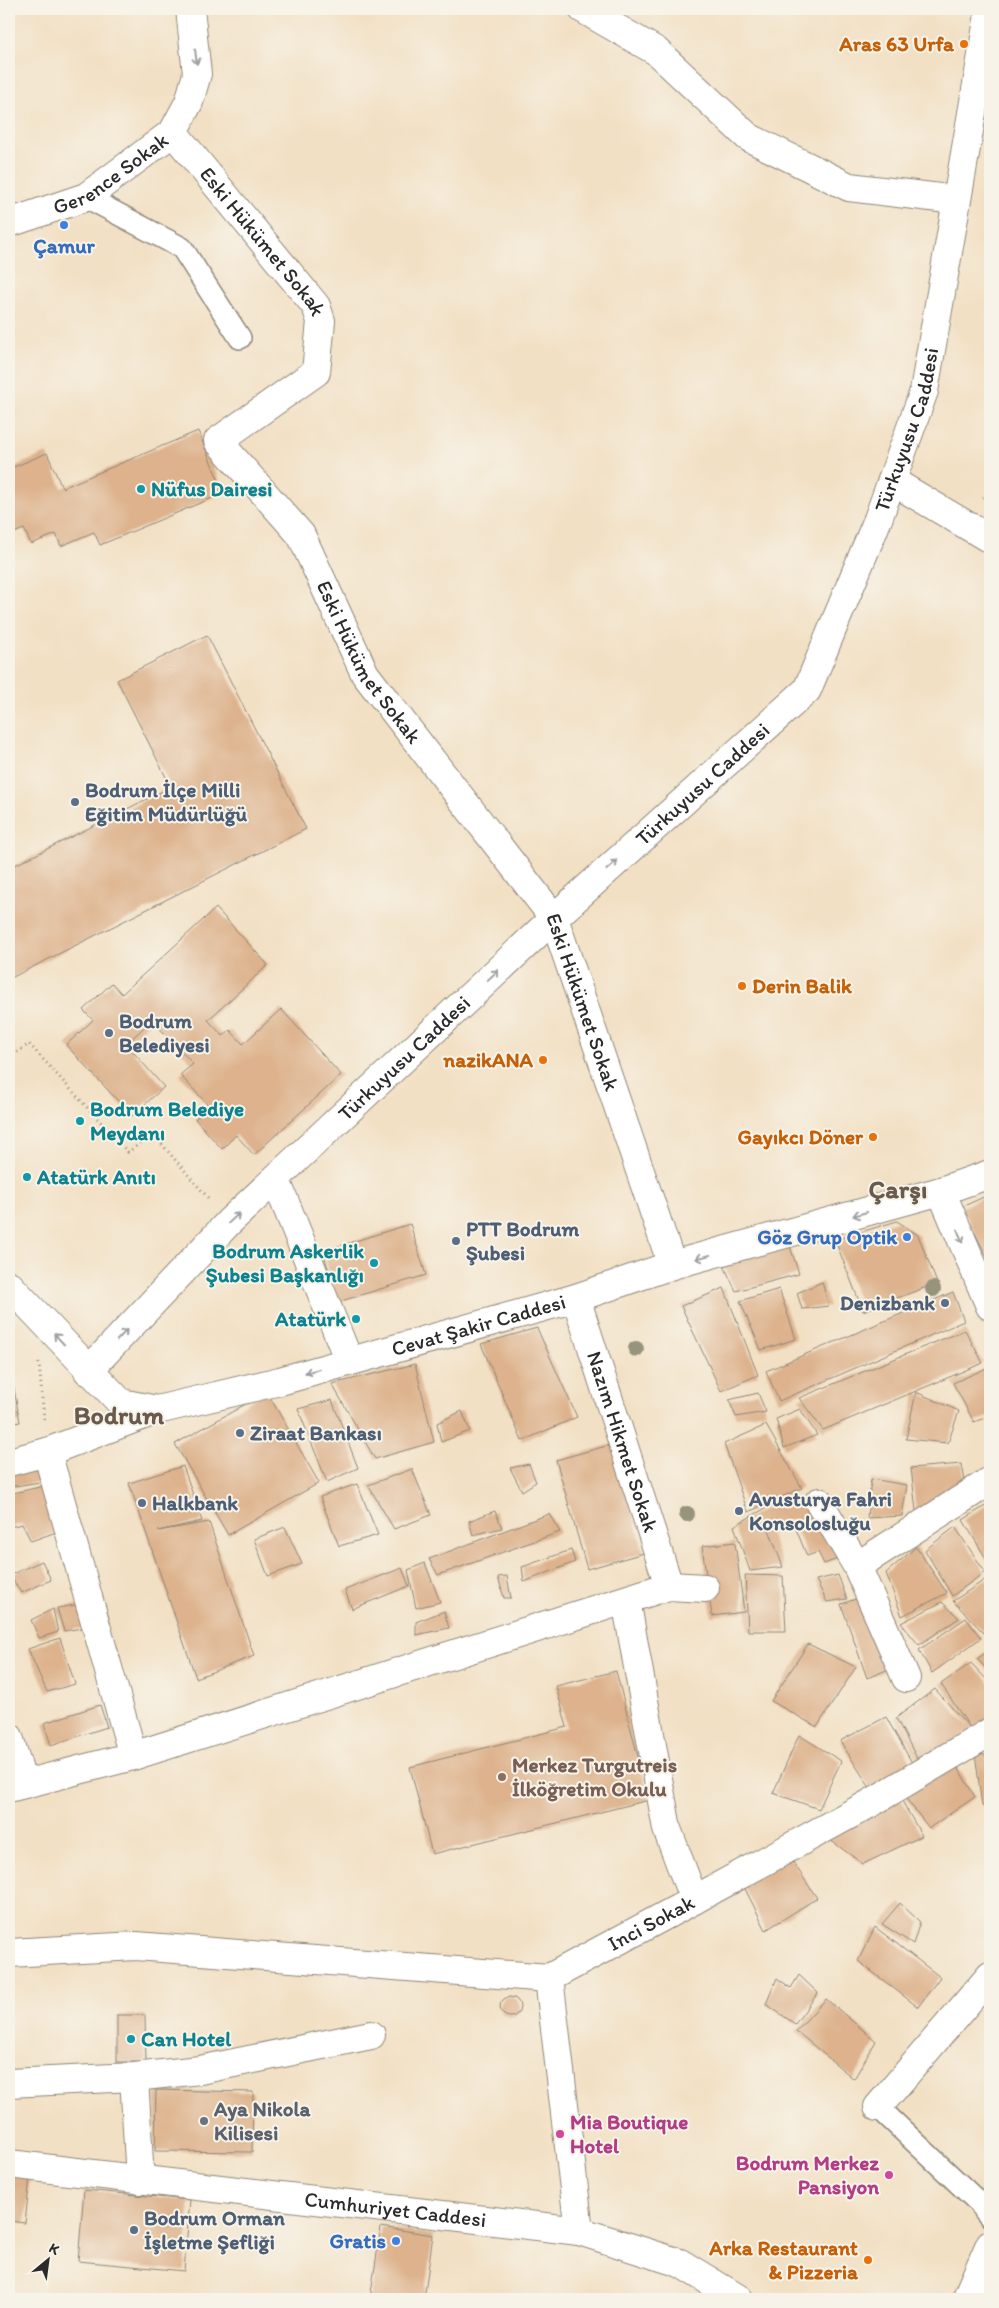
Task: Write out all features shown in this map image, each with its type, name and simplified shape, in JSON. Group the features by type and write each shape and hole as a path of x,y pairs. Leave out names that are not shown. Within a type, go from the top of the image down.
{"street":[{"name":"Gerence Sokak","path":"9,223 86,197 173,132 189,102 198,74 190,9"},
{"path":"583,9 656,51 748,137 850,187 956,200"},
{"name":"Türkuyusu Caddesi","path":"88,1371 229,1222 554,918 807,690 892,480 924,391 990,9"},
{"name":"Eski Hükümet Sokak","path":"173,132 316,306 321,322 316,372 218,440 301,535 365,674 554,918 672,1265"},
{"path":"892,480 990,539"},
{"name":"Cevat Şakir Caddesi","path":"9,1285 88,1371 121,1402 158,1410 349,1361 576,1298 672,1265 940,1191 990,1174"},
{"path":"276,1180 349,1361"},
{"path":"940,1191 990,1306"},
{"name":"Nazım Hikmet Sokak","path":"576,1298 669,1586"},
{"path":"9,1462 47,1452 158,1410"},
{"path":"47,1452 133,1756"},
{"path":"857,1566 990,1481"},
{"path":"819,1502 857,1566 906,1678"},
{"path":"9,1737 16,1786 133,1756 669,1586 705,1588"},
{"name":"Inci Sokak","path":"549,1978 694,1900 667,1829 626,1600"},
{"path":"694,1900 869,1804 990,1732"},
{"path":"9,1953 136,1946 549,1978 578,2231"},
{"path":"878,2107 990,1976"},
{"path":"9,2083 134,2077 200,2070 371,2035"},
{"path":"134,2077 140,2180"},
{"name":"Cumhuriyet Caddesi","path":"9,2164 578,2231 680,2263 739,2299"},
{"path":"966,2299 990,2244"}],"lane":[{"path":"86,197 182,248 240,338"},
{"path":"878,2107 976,2199 990,2217"}],"path":[{"path":"9,1058 29,1044 128,1152 153,1134 229,1222"},
{"path":"34,1312 47,1452"}],"building":[{"name":"Nüfus Dairesi","path":"198,431 224,493 100,545 94,532 61,546 56,534 31,544 24,529 9,535 9,469 47,453 62,488"},
{"path":"207,635 306,829 9,979 9,868 171,787 117,680"},
{"name":"Bodrum Belediyesi","path":"216,908 268,965 208,1020 223,1036 230,1030 243,1044 281,1009 341,1075 254,1155 236,1135 222,1149 195,1119 209,1106 180,1075 193,1064 152,1020 126,1044 164,1087 132,1116 66,1045 93,1020 83,1010 112,983 122,994"},
{"path":"990,1194 990,1263 962,1207"},
{"path":"897,1221 918,1235 937,1283 863,1311 835,1240"},
{"name":"Bodrum Askerlik Şubesi Başkanlığı","path":"410,1224 426,1275 338,1302 323,1251"},
{"path":"788,1240 799,1274 736,1291 724,1266"},
{"path":"822,1282 829,1306 802,1309 797,1293"},
{"path":"724,1288 758,1375 721,1391 681,1306"},
{"path":"779,1289 796,1339 761,1350 740,1301"},
{"path":"953,1292 964,1321 779,1401 766,1371"},
{"path":"537,1328 577,1417 522,1441 481,1344"},
{"path":"965,1330 983,1363 823,1430 799,1398"},
{"path":"9,1361 20,1422 9,1424"},
{"path":"415,1364 434,1442 375,1459 332,1384"},
{"path":"989,1367 990,1416 974,1422 953,1383"},
{"path":"267,1392 319,1483 228,1535 175,1444"},
{"path":"916,1392 959,1411 948,1443 906,1439"},
{"path":"758,1393 766,1412 736,1417 729,1400"},
{"path":"332,1400 358,1468 327,1482 298,1409"},
{"path":"800,1409 817,1435 784,1448 776,1419"},
{"path":"462,1411 470,1431 441,1442 437,1423"},
{"path":"766,1425 802,1488 748,1512 724,1444"},
{"path":"613,1444 644,1553 587,1569 556,1460"},
{"path":"36,1464 46,1481 9,1487 9,1470"},
{"path":"529,1464 536,1482 522,1491 510,1468"},
{"path":"962,1464 966,1487 917,1519 911,1468"},
{"path":"183,1466 202,1521 158,1531 209,1522 254,1656 196,1678 129,1483"},
{"path":"412,1469 431,1515 394,1529 368,1485"},
{"path":"871,1479 907,1485 902,1516 867,1518"},
{"path":"357,1484 378,1535 339,1546 320,1497"},
{"path":"44,1486 59,1531 31,1541 22,1524 9,1527 9,1494"},
{"path":"795,1501 807,1501 843,1557 824,1564 818,1552 807,1556 792,1519 768,1527 783,1567 750,1571 734,1526 764,1509"},
{"path":"990,1503 990,1565 963,1520"},
{"path":"495,1511 502,1528 473,1535 469,1521"},
{"path":"549,1514 560,1532 438,1575 429,1559"},
{"path":"285,1527 302,1564 268,1576 254,1539"},
{"path":"955,1527 985,1572 952,1596 925,1550"},
{"path":"735,1542 744,1612 712,1616 702,1546"},
{"path":"916,1547 947,1593 902,1616 886,1573"},
{"path":"571,1550 575,1562 524,1582 522,1567"},
{"path":"42,1561 51,1580 21,1593 10,1575"},
{"path":"425,1563 440,1602 416,1608 408,1570"},
{"path":"402,1568 409,1586 352,1609 345,1590"},
{"path":"745,1575 783,1576 786,1631 748,1631"},
{"path":"838,1575 847,1599 827,1602 816,1580"},
{"path":"507,1576 511,1598 504,1598 498,1577"},
{"path":"986,1579 990,1583 990,1629 984,1633 953,1601"},
{"path":"865,1596 894,1667 867,1678 841,1604"},
{"path":"942,1602 959,1618 919,1645 901,1623"},
{"path":"82,1604 88,1627 64,1631 57,1608"},
{"path":"53,1609 58,1632 39,1638 31,1620"},
{"path":"444,1611 449,1628 416,1635 416,1622"},
{"path":"966,1618 981,1638 932,1673 919,1650"},
{"path":"60,1638 75,1684 47,1692 28,1649"},
{"path":"808,1644 856,1667 817,1727 771,1701"},
{"path":"990,1649 990,1672 977,1659"},
{"path":"971,1663 990,1683 990,1717 971,1729 941,1684"},
{"path":"616,1671 649,1800 432,1854 410,1767 567,1727 556,1686"},
{"path":"935,1689 971,1729 921,1766 896,1718"},
{"path":"100,1705 107,1727 51,1745 44,1723"},
{"path":"886,1717 915,1768 872,1791 840,1741"},
{"path":"799,1735 841,1761 819,1809 773,1793"},
{"path":"975,1753 990,1756 990,1807 982,1806"},
{"path":"953,1759 975,1797 929,1828 901,1792"},
{"path":"898,1794 922,1836 863,1864 826,1837"},
{"path":"789,1856 817,1898 766,1930 744,1887"},
{"path":"900,1903 920,1922 913,1944 882,1924"},
{"path":"875,1927 940,1977 918,2007 858,1961"},
{"path":"799,1975 818,1993 795,2024 766,2004 777,1978 791,1988"},
{"path":"510,1997 517,2000 520,2007 517,2014 510,2017 503,2014 500,2007 503,2000"},
{"path":"826,1999 876,2041 854,2079 796,2031"},
{"name":"Can Hotel","path":"117,2015 145,2015 146,2062 117,2062"},
{"name":"Aya Nikola Kilisesi","path":"156,2090 253,2092 252,2152 155,2151"},
{"path":"9,2175 30,2177 25,2223 9,2221"},
{"name":"Bodrum Orman İşletme Şefliği","path":"84,2190 190,2200 184,2271 78,2261"},
{"path":"381,2227 433,2235 424,2299 370,2299"}],"place":[{"name":"Aras 63 Urfa","path":"964,44"},
{"name":"Çamur","path":"64,225"},
{"name":"Nüfus Dairesi","path":"141,489"},
{"name":"Bodrum İlçe Milli Eğitim Müdürlüğü","path":"75,802"},
{"name":"Derin Balik","path":"742,986"},
{"name":"Bodrum Belediyesi","path":"109,1033"},
{"name":"nazikANA","path":"543,1060"},
{"name":"Bodrum Belediye Meydanı","path":"80,1121"},
{"name":"Gayıkcı Döner","path":"873,1137"},
{"name":"Atatürk Anıtı","path":"27,1177"},
{"name":"Göz Grup Optik","path":"907,1237"},
{"name":"PTT Bodrum Şubesi","path":"456,1241"},
{"name":"Bodrum Askerlik Şubesi Başkanlığı","path":"374,1263"},
{"name":"Denizbank","path":"945,1303"},
{"name":"Atatürk","path":"356,1319"},
{"name":"Ziraat Bankası","path":"240,1433"},
{"name":"Halkbank","path":"142,1503"},
{"name":"Avusturya Fahri Konsolosluğu","path":"739,1511"},
{"name":"Merkez Turgutreis İlköğretim Okulu","path":"502,1777"},
{"name":"Can Hotel","path":"131,2039"},
{"name":"Aya Nikola Kilisesi","path":"204,2121"},
{"name":"Mia Boutique Hotel","path":"560,2134"},
{"name":"Bodrum Merkez Pansiyon","path":"889,2175"},
{"name":"Bodrum Orman İşletme Şefliği","path":"134,2230"},
{"name":"Gratis","path":"396,2241"},
{"name":"Arka Restaurant & Pizzeria","path":"868,2260"}],"district":[{"name":"Çarşı","path":"898,1189"},
{"name":"Bodrum","path":"119,1415"}]}
